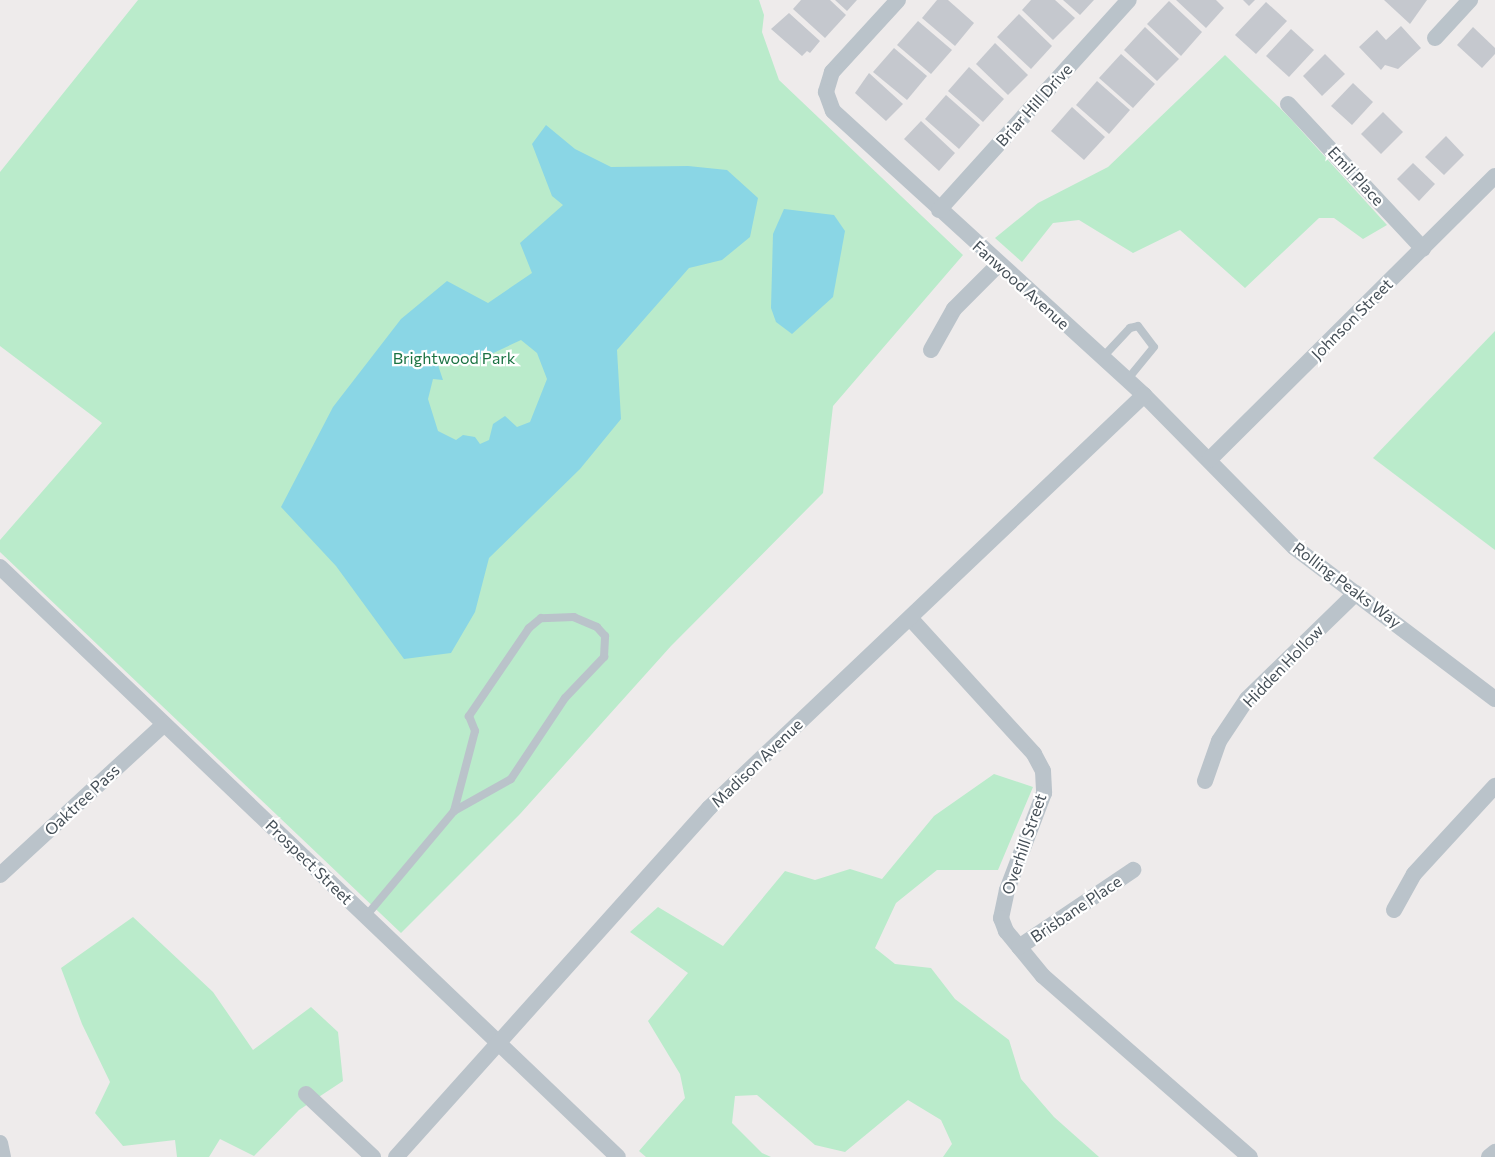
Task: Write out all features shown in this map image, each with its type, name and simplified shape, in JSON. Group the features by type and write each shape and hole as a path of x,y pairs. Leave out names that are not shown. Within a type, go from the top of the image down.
{"street":[{"name":"Fanwood Avenue","path":"898,0 832,72 826,92 832,111 998,265 1144,395 1209,460"},
{"name":"Briar Hill Drive","path":"939,210 1129,0"},
{"path":"1435,38 1470,0"},
{"name":"Emil Place","path":"1288,104 1423,249"},
{"name":"Johnson Street","path":"1209,460 1495,176"},
{"path":"931,350 954,309 998,265"},
{"name":"Madison Avenue","path":"396,1157 497,1042 710,808 1144,395"},
{"name":"Rolling Peaks Way","path":"1209,460 1294,547 1495,699"},
{"name":"Prospect Street","path":"0,567 618,1157"},
{"name":"Hidden Hollow","path":"1205,781 1219,741 1247,699 1356,593"},
{"name":"Overhill Street","path":"910,618 1034,754 1043,771 1044,792 1007,890 1001,918 1019,947 1043,976 1250,1157"},
{"name":"Oaktree Pass","path":"0,875 164,724"},
{"path":"1394,910 1414,874 1495,786"},
{"name":"Brisbane Place","path":"1019,947 1133,870"},
{"path":"306,1094 373,1157"},
{"path":"0,1143 3,1157"},
{"path":"1489,1157 1495,1152"}],"lane":[{"path":"1102,358 1130,328 1138,326 1154,347 1127,380"},
{"path":"366,916 454,811 511,779 565,698 604,657 604,636 597,627 574,617 541,618 529,628 469,716 475,731 454,811"}],"green space":[{"name":"Brightwood Park","path":"138,0 759,0 764,15 762,32 779,80 963,255 833,406 823,493 671,646 520,814 401,933 0,552 0,540 102,423 0,346 0,172"},
{"path":"1225,55 1288,116 1387,225 1363,239 1334,218 1319,218 1245,288 1180,230 1133,253 1079,220 1053,223 1022,262 995,238 1038,203 1108,167"},
{"path":"1495,331 1495,550 1373,458"},
{"path":"994,774 1033,787 998,870 937,870 896,903 875,948 895,964 931,968 955,999 1009,1040 1021,1079 1054,1117 1099,1157 943,1157 952,1144 941,1120 908,1100 845,1152 815,1145 757,1095 735,1096 732,1123 762,1153 771,1157 646,1157 639,1151 685,1098 680,1074 648,1021 688,973 630,932 658,907 723,946 785,871 815,880 850,869 882,879 934,816"},
{"path":"133,917 213,992 253,1050 311,1007 338,1032 343,1081 299,1110 254,1156 220,1139 209,1157 177,1157 175,1140 123,1146 95,1113 110,1082 82,1024 61,968"}],"water":[{"path":"546,125 575,149 611,167 688,166 727,170 758,198 750,237 722,260 689,268 617,350 621,419 580,469 489,558 475,612 451,653 404,659 336,566 281,507 333,407 401,319 447,281 488,303 532,273 520,243 563,205 552,196 532,144","holes":["521,340 537,353 547,379 530,422 517,427 505,416 493,424 489,440 480,444 475,437 463,435 456,440 438,431 428,399 433,379 443,380 438,365 452,355 472,363"]},
{"path":"784,209 834,215 845,231 833,297 792,334 776,322 771,308 773,234"}],"building":[{"path":"801,0 830,0 846,15 825,38 793,9"},
{"path":"835,0 857,0 847,11"},
{"path":"937,0 948,0 974,23 955,46 922,18"},
{"path":"1031,0 1055,0 1075,18 1053,40 1022,10"},
{"path":"1063,0 1094,0 1080,15"},
{"path":"1176,0 1216,0 1224,8 1206,28"},
{"path":"1243,0 1255,0 1249,6"},
{"path":"1384,0 1427,0 1410,24"},
{"path":"1169,1 1202,32 1181,56 1147,24"},
{"path":"1266,2 1287,21 1256,54 1235,35"},
{"path":"789,13 820,41 810,53 807,51 802,56 771,29"},
{"path":"1019,14 1052,46 1031,69 997,37"},
{"path":"918,21 952,50 931,74 897,45"},
{"path":"1401,26 1421,48 1398,69 1385,65 1381,70 1359,47 1377,30 1386,40"},
{"path":"1145,27 1179,59 1157,81 1124,50"},
{"path":"1473,27 1495,48 1495,54 1482,68 1457,45"},
{"path":"1291,29 1314,50 1289,77 1266,56"},
{"path":"995,43 1028,75 1008,95 976,64"},
{"path":"894,48 927,76 907,100 873,72"},
{"path":"1121,54 1155,84 1133,108 1099,78"},
{"path":"1325,54 1345,74 1322,96 1303,76"},
{"path":"969,67 1004,99 983,122 948,91"},
{"path":"869,73 903,104 886,121 855,93"},
{"path":"1097,81 1130,110 1109,134 1076,105"},
{"path":"1353,83 1373,102 1352,125 1331,106"},
{"path":"946,95 980,125 959,149 925,119"},
{"path":"1072,107 1105,137 1084,160 1051,131"},
{"path":"1383,112 1403,132 1381,154 1361,134"},
{"path":"921,121 955,153 939,171 904,139"},
{"path":"1446,136 1464,155 1444,175 1425,157"},
{"path":"1413,163 1435,184 1419,201 1397,179"}]}
